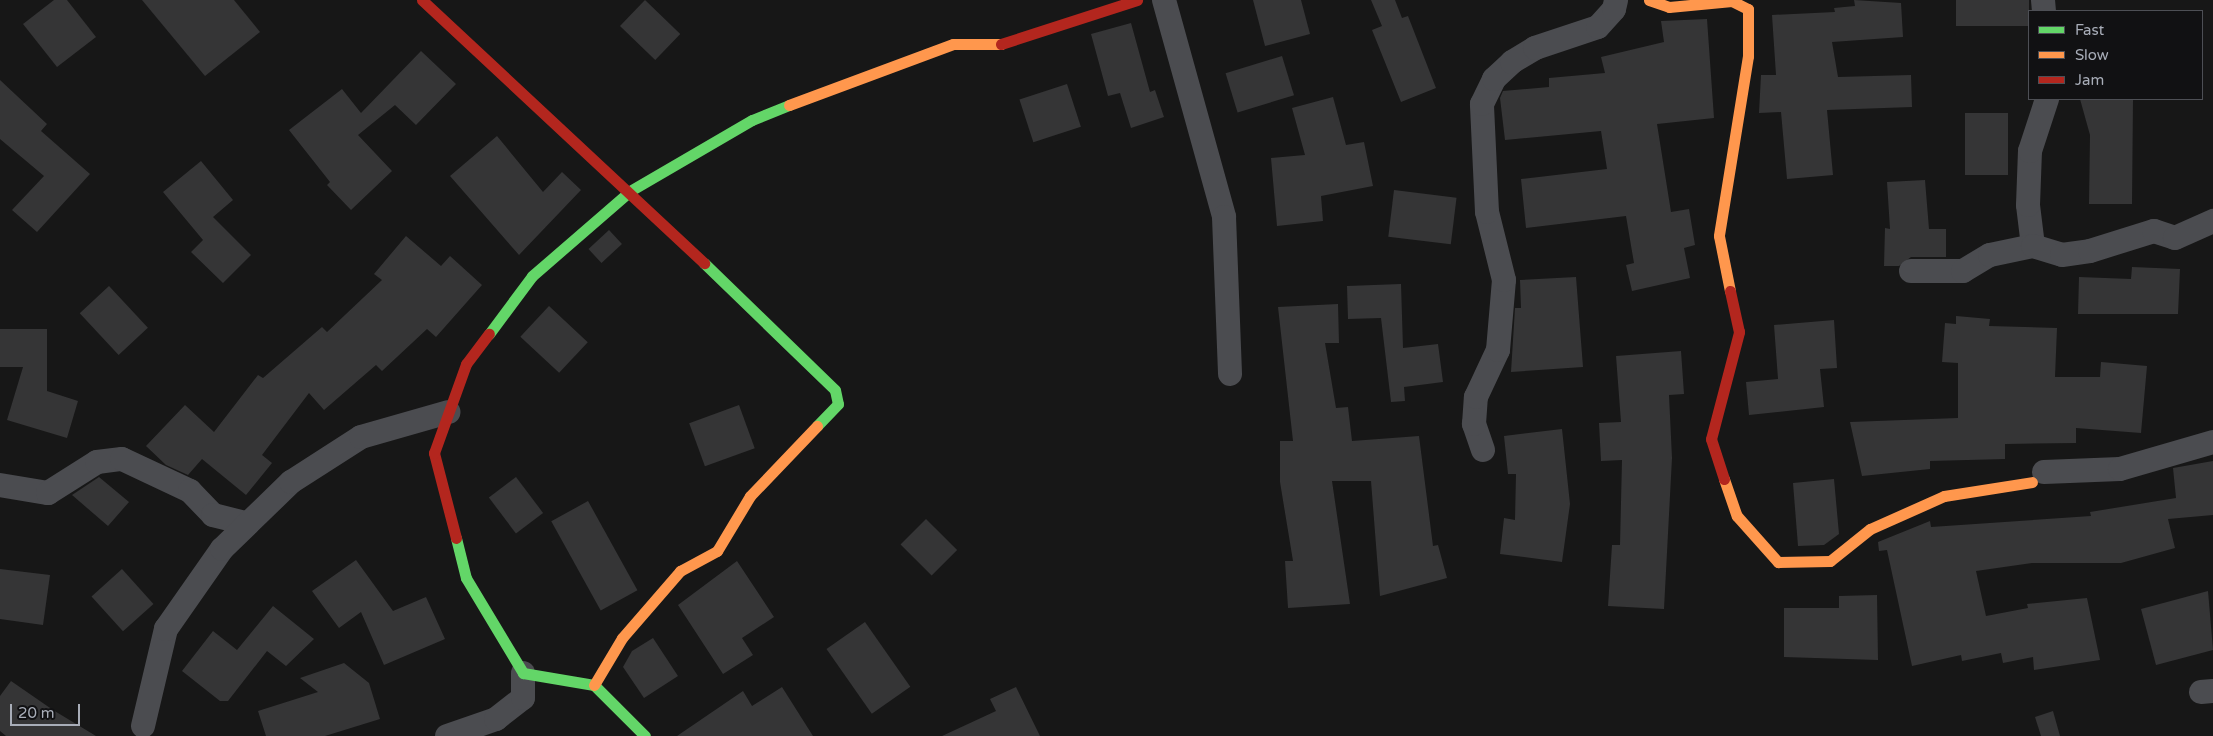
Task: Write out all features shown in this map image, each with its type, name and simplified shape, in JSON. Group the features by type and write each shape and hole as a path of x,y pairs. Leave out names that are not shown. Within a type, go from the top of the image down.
{"street":[{"path":"422,0 630,191 826,376 838,404 750,496 717,550 680,571 622,638 594,685"},
{"path":"446,736 496,719 522,698 524,673 466,578 434,453 466,364 532,276 630,191 752,120 850,79 953,44 1012,44 1137,0"},
{"path":"1164,0 1224,217 1230,374"},
{"path":"1483,450 1474,424 1476,397 1498,350 1504,280 1487,212 1482,104 1494,79 1512,62 1535,48 1598,27 1614,9 1616,0"},
{"path":"1649,0 1669,7 1732,1 1748,9 1748,56 1719,236 1739,332 1711,439 1737,516 1778,562 1830,561 1870,529 1944,496 2038,477 2120,469 2213,442"},
{"path":"2034,246 2028,205 2030,151 2047,100"},
{"path":"1911,271 1963,270 1990,255 2034,246 2062,255 2090,251 2154,231 2175,238 2213,221"},
{"path":"143,726 166,629 222,549 291,482 361,437 449,412"},
{"path":"0,485 48,494 97,462 122,459 190,491 213,515 248,524"},
{"path":"524,673 594,685 646,736"}],"building":[{"path":"54,0 67,0 96,37 57,67 23,24"},
{"path":"142,0 234,0 260,32 205,76"},
{"path":"645,0 680,34 655,60 620,26"},
{"path":"1253,0 1301,0 1310,34 1265,46"},
{"path":"1371,0 1395,0 1402,18 1408,16 1436,88 1401,102 1372,30 1382,26"},
{"path":"1854,0 1901,3 1903,37 1832,42 1838,77 1911,75 1912,107 1827,110 1833,175 1787,179 1781,112 1759,113 1761,75 1776,75 1772,15 1835,12 1834,8 1855,6"},
{"path":"1956,0 2029,0 2028,26 1956,26"},
{"path":"1707,19 1714,118 1657,124 1671,212 1689,209 1695,245 1684,248 1690,278 1632,291 1626,265 1634,263 1626,216 1526,228 1521,179 1607,169 1601,131 1505,140 1500,98 1503,91 1549,87 1549,78 1605,73 1601,57 1664,42 1661,21"},
{"path":"1131,23 1150,92 1155,90 1164,117 1131,128 1120,93 1108,96 1091,34"},
{"path":"421,51 456,84 416,125 395,105 358,135 392,171 351,210 327,185 330,182 289,130 342,89 361,113"},
{"path":"1282,56 1294,95 1238,112 1226,73"},
{"path":"0,80 47,124 41,131 90,174 37,232 12,210 44,176 0,139"},
{"path":"1067,84 1081,127 1033,142 1019,99"},
{"path":"1333,97 1346,145 1364,142 1373,186 1321,196 1323,221 1277,226 1271,158 1305,155 1292,108"},
{"path":"2080,100 2133,100 2132,204 2089,204 2090,135"},
{"path":"1965,113 2008,113 2008,175 1965,175"},
{"path":"497,136 543,192 562,172 581,190 519,255 450,176"},
{"path":"201,161 233,200 213,217 251,255 223,283 191,252 203,240 163,192"},
{"path":"1925,180 1929,229 1946,229 1946,257 1911,257 1899,266 1884,266 1885,228 1890,229 1887,182"},
{"path":"1394,190 1457,198 1451,244 1388,237"},
{"path":"609,230 622,244 601,263 589,249"},
{"path":"406,236 441,266 450,256 482,285 436,337 427,329 382,371 376,365 324,410 309,393 262,455 272,463 246,495 202,459 188,475 166,465 146,446 185,405 214,432 258,375 263,378 322,327 327,332 382,280 374,274"},
{"path":"2132,267 2180,269 2178,314 2078,314 2079,277 2131,279"},
{"path":"1576,277 1583,367 1511,372 1515,308 1521,308 1520,280"},
{"path":"1401,284 1403,348 1438,344 1443,382 1404,387 1405,401 1391,402 1381,318 1348,319 1347,286"},
{"path":"109,286 148,328 119,355 80,313"},
{"path":"1338,304 1339,343 1325,343 1336,408 1348,407 1352,441 1419,436 1433,546 1438,545 1447,578 1380,596 1371,481 1332,481 1350,604 1288,608 1285,561 1293,561 1280,482 1280,441 1293,441 1278,307"},
{"path":"549,306 588,342 559,373 520,337"},
{"path":"1956,316 1990,319 1989,326 2057,328 2055,377 2100,377 2101,362 2147,366 2141,433 2076,428 2076,443 2005,444 2005,459 1930,461 1930,469 1862,476 1850,422 1958,418 1958,363 1942,362 1945,323 1956,324"},
{"path":"1834,320 1837,368 1820,369 1824,407 1749,415 1746,382 1778,379 1774,325"},
{"path":"0,329 47,329 47,391 78,401 67,438 7,420 23,367 0,367"},
{"path":"1681,351 1684,394 1669,395 1672,458 1664,609 1608,606 1612,545 1620,545 1622,460 1601,461 1599,423 1621,422 1616,356"},
{"path":"739,405 755,448 705,466 689,423"},
{"path":"1562,429 1570,504 1562,562 1500,554 1504,518 1515,520 1516,474 1508,474 1504,436"},
{"path":"2213,461 2213,515 2168,519 2175,548 2121,563 2032,563 1976,571 1986,616 2028,608 2027,604 2087,598 2100,660 2034,670 2033,657 2003,663 2001,653 1962,661 1961,655 1912,666 1887,550 1879,551 1878,542 1930,521 1931,527 2091,516 2090,512 2176,498 2173,468"},
{"path":"99,477 129,502 108,526 72,495"},
{"path":"516,477 543,513 516,533 489,497"},
{"path":"1834,479 1839,534 1824,545 1798,546 1793,483"},
{"path":"588,501 637,590 601,611 551,521"},
{"path":"926,519 957,550 932,576 901,544"},
{"path":"356,560 393,611 426,597 445,639 384,665 361,612 339,628 312,591"},
{"path":"737,561 774,617 742,638 753,655 723,674 678,605"},
{"path":"0,569 50,575 43,625 0,619"},
{"path":"122,569 153,604 123,631 92,596"},
{"path":"2208,591 2213,650 2156,665 2141,609"},
{"path":"1877,595 1878,660 1784,657 1784,608 1839,608 1839,596"},
{"path":"273,606 314,639 286,666 267,651 228,701 220,701 182,671 213,631 237,650"},
{"path":"865,622 910,687 872,714 826,649"},
{"path":"653,638 678,676 644,698 623,667 632,651"},
{"path":"344,663 369,683 380,719 325,736 266,736 258,711 318,692 300,678"},
{"path":"11,681 53,710 96,736 6,736 0,731 0,696"},
{"path":"782,687 813,736 677,736 743,691 752,706"},
{"path":"1016,687 1040,736 942,736 996,711 990,699"},
{"path":"2053,711 2060,736 2041,736 2035,717"}],"traffic: fast":[{"path":"489,334 532,276 630,191 752,120 789,105"},
{"path":"704,263 835,390 838,404 817,426"},
{"path":"456,538 466,578 523,673 594,685 645,736"}],"traffic: slow":[{"path":"1649,0 1669,7 1732,1 1748,9 1748,56 1719,236 1730,291"},
{"path":"789,105 953,44 1001,44"},
{"path":"594,685 622,638 680,571 717,551 750,496 817,426"},
{"path":"1724,479 1737,516 1778,562 1830,561 1870,529 1944,496 2032,482"}],"traffic: jam":[{"path":"422,0 704,263"},
{"path":"1001,44 1137,0"},
{"path":"1724,479 1711,439 1739,332 1730,291"},
{"path":"456,538 434,453 466,364 489,334"}]}
